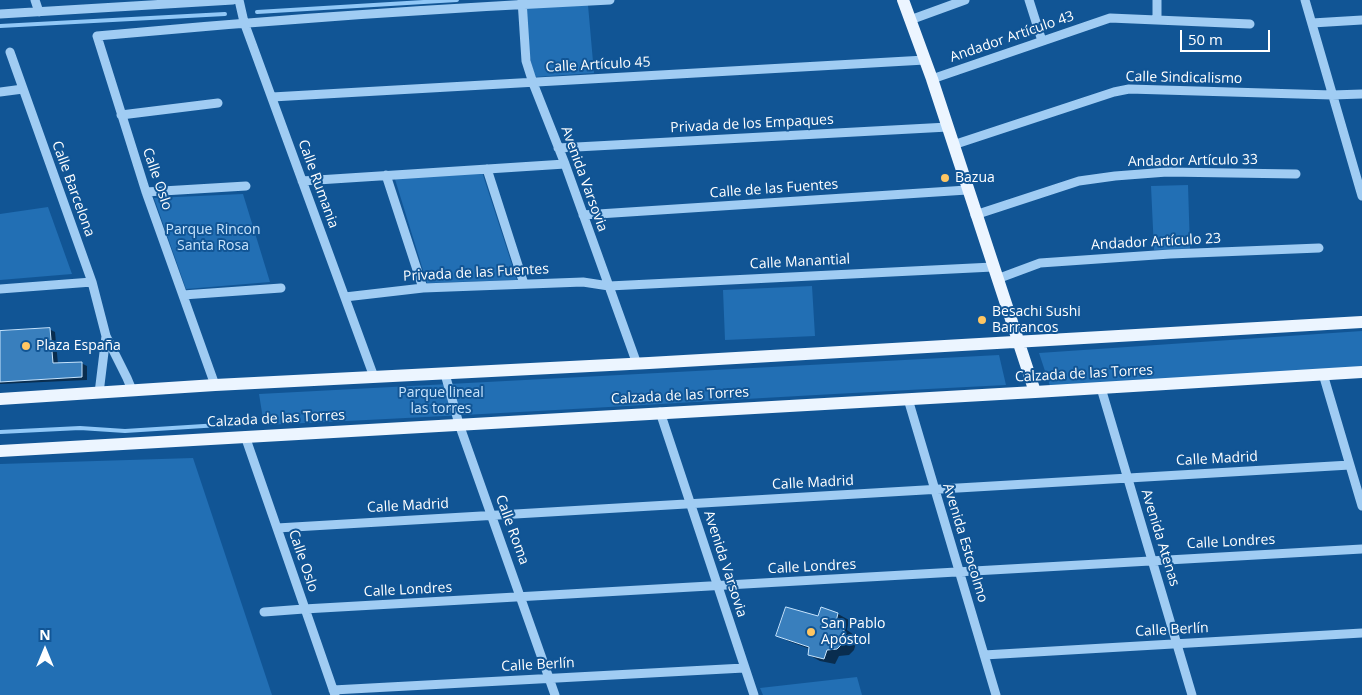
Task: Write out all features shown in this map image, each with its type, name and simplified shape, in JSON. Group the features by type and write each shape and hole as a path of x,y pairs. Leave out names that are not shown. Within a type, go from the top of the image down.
{"main road":[{"path":"903,0 932,79 1034,392"},
{"path":"0,399 215,385 637,364 1362,322"},
{"name":"Calzada de las Torres","path":"0,451 1362,372"}],"street":[{"path":"35,0 39,12"},
{"path":"0,14 233,0"},
{"name":"Calle Rumania","path":"239,0 244,22 374,377"},
{"path":"244,22 522,2 610,0"},
{"path":"910,20 965,0"},
{"path":"1029,0 1042,41"},
{"path":"1157,0 1157,19"},
{"path":"1305,0 1332,95 1358,165 1362,196"},
{"name":"Avenida Varsovia","path":"522,2 526,61 532,82 565,164 637,364"},
{"name":"Andador Artículo 43","path":"932,79 1110,18 1250,24"},
{"path":"1312,23 1362,20"},
{"name":"Calle Oslo","path":"215,385 146,192 97,36 244,22"},
{"name":"Calle Barcelona","path":"10,52 92,282 106,336 132,390"},
{"name":"Calle Artículo 45","path":"272,97 925,60"},
{"path":"0,92 22,88"},
{"name":"Calle Sindicalismo","path":"953,145 1114,92 1129,89 1332,95 1362,94"},
{"path":"121,115 218,103"},
{"name":"Privada de los Empaques","path":"558,148 948,127"},
{"path":"302,181 565,164"},
{"path":"487,169 524,284"},
{"name":"Andador Artículo 33","path":"975,215 1079,182 1115,176 1166,172 1296,174"},
{"path":"386,176 423,288"},
{"path":"146,192 246,186"},
{"name":"Calle de las Fuentes","path":"583,215 967,190"},
{"name":"Andador Artículo 23","path":"997,279 1040,263 1170,254 1319,248"},
{"name":"Calle Manantial","path":"609,286 993,267"},
{"path":"0,289 92,282"},
{"name":"Privada de las Fuentes","path":"345,297 423,288 583,282 609,286"},
{"path":"183,296 281,288"},
{"name":"Calle Barcelona","path":"99,393 106,336"},
{"name":"Calle Roma","path":"445,374 459,424 555,695"},
{"path":"1323,374 1362,506"},
{"name":"Avenida Atenas","path":"1101,388 1192,695"},
{"name":"Avenida Estocolmo","path":"908,399 996,695"},
{"name":"Avenida Varsovia","path":"660,412 754,695"},
{"name":"Calle Oslo","path":"245,436 334,692"},
{"name":"Calle Madrid","path":"277,528 1350,466"},
{"name":"Calle Londres","path":"264,612 1362,549"},
{"name":"Calle Berlín","path":"984,655 1362,633"},
{"name":"Calle Berlín","path":"334,692 744,668"}],"green space":[{"path":"588,5 594,73 535,77 529,54 526,8"},
{"path":"482,172 517,280 427,283 394,176"},
{"path":"1188,185 1190,249 1154,250 1151,186"},
{"name":"Parque Rincon Santa Rosa","path":"243,194 270,282 186,289 154,198"},
{"path":"48,207 72,274 0,280 0,214"},
{"path":"812,286 815,336 725,340 723,290"},
{"path":"1362,331 1362,367 1050,386 1039,353"},
{"name":"Parque lineal las torres","path":"999,355 1006,385 450,416 264,425 259,394"},
{"path":"193,458 272,695 0,695 0,464"},
{"path":"857,677 862,695 763,695 760,688"}],"building":[{"name":"Plaza España","path":"50,328 53,363 82,362 82,377 0,382 0,331"},
{"name":"San Pablo Apóstol","path":"786,607 818,616 821,607 838,613 836,622 843,628 846,636 843,643 837,649 827,650 824,659 808,655 809,647 776,636"}],"waterway":[{"path":"257,12 457,0"},
{"path":"0,26 225,14"},
{"path":"0,432 80,428 125,431 251,423"}],"place":[{"name":"Bazua","path":"945,178"},
{"name":"Besachi Sushi Barrancos","path":"982,320"},
{"name":"Plaza España","path":"26,346"},
{"name":"San Pablo Apóstol","path":"811,632"}]}
